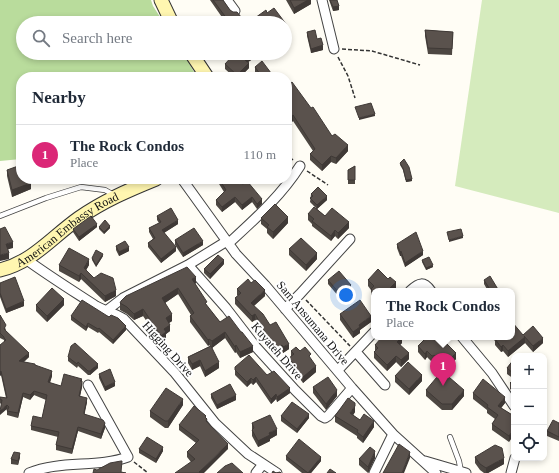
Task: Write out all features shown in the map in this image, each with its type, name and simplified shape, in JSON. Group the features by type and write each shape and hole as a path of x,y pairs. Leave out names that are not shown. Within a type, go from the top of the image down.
{"street":[{"path":"161,0 169,16"},
{"path":"227,0 235,12"},
{"path":"322,0 334,49"},
{"path":"196,60 204,72"},
{"path":"292,178 300,166"},
{"name":"American Embassy Road","path":"0,270 27,260 78,218 98,205 144,184"},
{"name":"Sam Ansumana Drive","path":"186,184 228,242 352,388 393,434 436,473"},
{"path":"106,310 124,298 228,242 275,199 288,184"},
{"path":"285,309 350,239"},
{"name":"Higging Drive","path":"27,260 58,282 124,319 175,373 215,423 240,447 277,473"},
{"name":"Kuyateh Drive","path":"188,264 226,308 256,347 321,416 325,418 328,416 352,388"},
{"path":"413,288 416,285 422,284 429,288"},
{"path":"338,370 371,335"},
{"path":"464,340 492,373 511,402"},
{"path":"356,352 385,385"},
{"path":"29,473 64,465 114,461 128,457 88,385"},
{"path":"374,473 393,434"},
{"path":"424,461 463,472"},
{"path":"511,473 514,461"},
{"path":"256,473 263,464"}],"lane":[{"path":"0,216 46,198 82,187 105,190 116,196"},
{"path":"450,437 463,472"}],"path":[{"path":"334,49 372,51 420,65"},
{"path":"334,49 348,76 355,98"},
{"path":"300,294 356,352"},
{"path":"128,457 148,473"}],"green space":[{"path":"0,0 151,0 159,16 16,16 16,60 187,60 194,72 16,72 16,159 0,161"},
{"path":"482,0 559,0 559,213 455,186"}],"building":[{"path":"213,0 223,0 230,10 237,12 240,16 225,16"},
{"path":"290,0 308,0 294,8"},
{"path":"330,0 337,0 339,6 333,7"},
{"path":"274,8 280,16 258,16 266,10 267,13"},
{"path":"315,30 317,39 321,38 323,45 311,49 307,32"},
{"path":"425,30 453,32 452,49 428,48"},
{"path":"229,60 245,60 249,63 240,72 234,72 225,64"},
{"path":"262,61 270,72 259,72 255,67"},
{"path":"292,82 311,108 313,107 332,136 335,134 348,145 336,158 331,156 322,165 310,154 315,149 293,115 292,116"},
{"path":"371,103 375,114 359,118 355,107"},
{"path":"404,159 409,167 412,179 406,180 400,163"},
{"path":"355,166 355,180 348,180 348,170"},
{"path":"16,167 16,184 28,184 12,190 7,170"},
{"path":"222,184 250,184 262,199 257,204 252,197 242,205 235,197 222,207 216,200 226,190"},
{"path":"318,187 327,196 317,205 310,198 313,196 311,194"},
{"path":"275,204 288,217 273,232 267,227 269,225 261,218"},
{"path":"314,207 325,216 332,208 349,222 338,233 335,230 331,236 312,221 314,219 308,214"},
{"path":"171,208 178,220 162,230 176,247 161,259 148,243 155,238 149,228 161,222 157,216"},
{"path":"91,216 97,224 79,237 73,229"},
{"path":"105,220 110,226 104,232 99,227"},
{"path":"5,227 13,242 6,244 9,253 0,255 0,229"},
{"path":"194,228 203,241 183,253 175,240"},
{"path":"461,229 463,236 449,240 447,232"},
{"path":"416,232 423,251 405,263 397,244"},
{"path":"301,238 317,253 306,265 289,249"},
{"path":"125,241 129,247 119,252 116,246"},
{"path":"69,248 89,259 84,268 94,278 101,273 113,278 116,290 105,296 81,273 79,276 59,265"},
{"path":"96,250 103,254 96,265 92,258"},
{"path":"218,255 224,260 210,274 204,269"},
{"path":"429,257 433,265 426,268 422,260"},
{"path":"187,267 196,277 192,279 207,302 205,303 220,322 229,316 253,346 240,352 225,332 212,341 209,339 208,340 190,316 194,313 178,288 162,298 172,314 166,318 170,325 164,329 166,332 161,336 143,309 134,314 120,303 126,296"},
{"path":"378,269 388,279 390,277 396,282 390,288 372,288 374,286 368,280"},
{"path":"339,271 351,285 340,294 328,280"},
{"path":"490,276 497,288 489,288 484,280"},
{"path":"15,277 24,301 6,309 0,293 0,283"},
{"path":"248,279 251,283 255,280 265,290 251,303 263,314 270,325 276,322 289,344 283,347 282,345 275,350 255,314 252,316 235,298 241,293 237,289"},
{"path":"52,288 64,299 47,316 36,305"},
{"path":"82,300 109,317 111,315 118,318 126,326 113,340 99,328 98,329 88,323 86,327 71,316"},
{"path":"360,300 371,316 359,325 360,327 353,332 340,314"},
{"path":"0,315 6,325 4,329 29,353 19,361 35,364 52,371 48,382 61,386 64,374 82,379 80,381 82,381 82,383 79,396 87,398 84,414 103,420 105,423 101,434 78,427 72,449 56,445 59,432 31,426 33,416 42,418 47,395 34,391 30,395 23,393 18,413 7,411 9,407 7,405 0,411 2,400 0,397 7,398 1,371 0,372 0,345 6,340 0,333"},
{"path":"515,326 523,335 533,326 543,338 533,346 525,337 508,351 503,345 501,347 496,340 515,340"},
{"path":"379,340 399,340 397,342 409,353 401,360 396,356 387,365 374,352 378,348 375,345"},
{"path":"424,340 443,340 456,353 444,365 439,359 439,355 432,356 427,351 425,354 418,346"},
{"path":"75,343 98,364 90,371 68,357 71,346"},
{"path":"211,346 219,362 205,371 200,360 192,364 188,357"},
{"path":"296,347 300,351 305,347 311,354 309,356 316,366 303,377 289,358 294,354 291,351"},
{"path":"249,355 267,375 274,371 290,388 277,397 276,394 271,399 256,377 253,380 251,378 247,382 235,370 235,367"},
{"path":"408,362 422,375 409,389 395,376"},
{"path":"511,363 511,371 507,368"},
{"path":"110,369 115,382 105,387 99,374"},
{"path":"442,371 464,390 452,404 442,404 426,390"},
{"path":"328,377 337,390 326,404 313,387"},
{"path":"483,379 505,397 498,406 511,414 511,433 509,436 492,424 498,415 487,407 488,405 473,393"},
{"path":"230,384 236,395 217,405 211,394"},
{"path":"166,388 183,399 168,421 165,421 150,411"},
{"path":"348,398 355,403 355,406 350,413 360,420 364,414 374,421 363,437 357,432 358,430 335,416"},
{"path":"292,402 309,414 297,429 281,416"},
{"path":"194,406 206,416 206,421 228,444 199,472 200,473 175,473 195,459 187,452 199,440 179,425"},
{"path":"270,415 277,429 269,433 270,435 258,441 252,430 254,428 252,423"},
{"path":"553,420 559,423 559,437 547,431"},
{"path":"147,437 163,447 156,459 139,449"},
{"path":"299,439 321,457 308,473 286,456"},
{"path":"399,444 410,452 402,473 383,473"},
{"path":"495,445 502,448 504,458 486,468 480,464 475,457"},
{"path":"370,447 375,451 368,467 359,459"},
{"path":"14,452 20,453 18,461 11,459"},
{"path":"122,461 121,472 126,473 93,473 94,469 97,470 110,463"},
{"path":"232,463 243,473 217,473 225,466"},
{"path":"330,469 336,473 327,473"}],"place":[{"name":"The Rock Condos","path":"443,386"}]}
